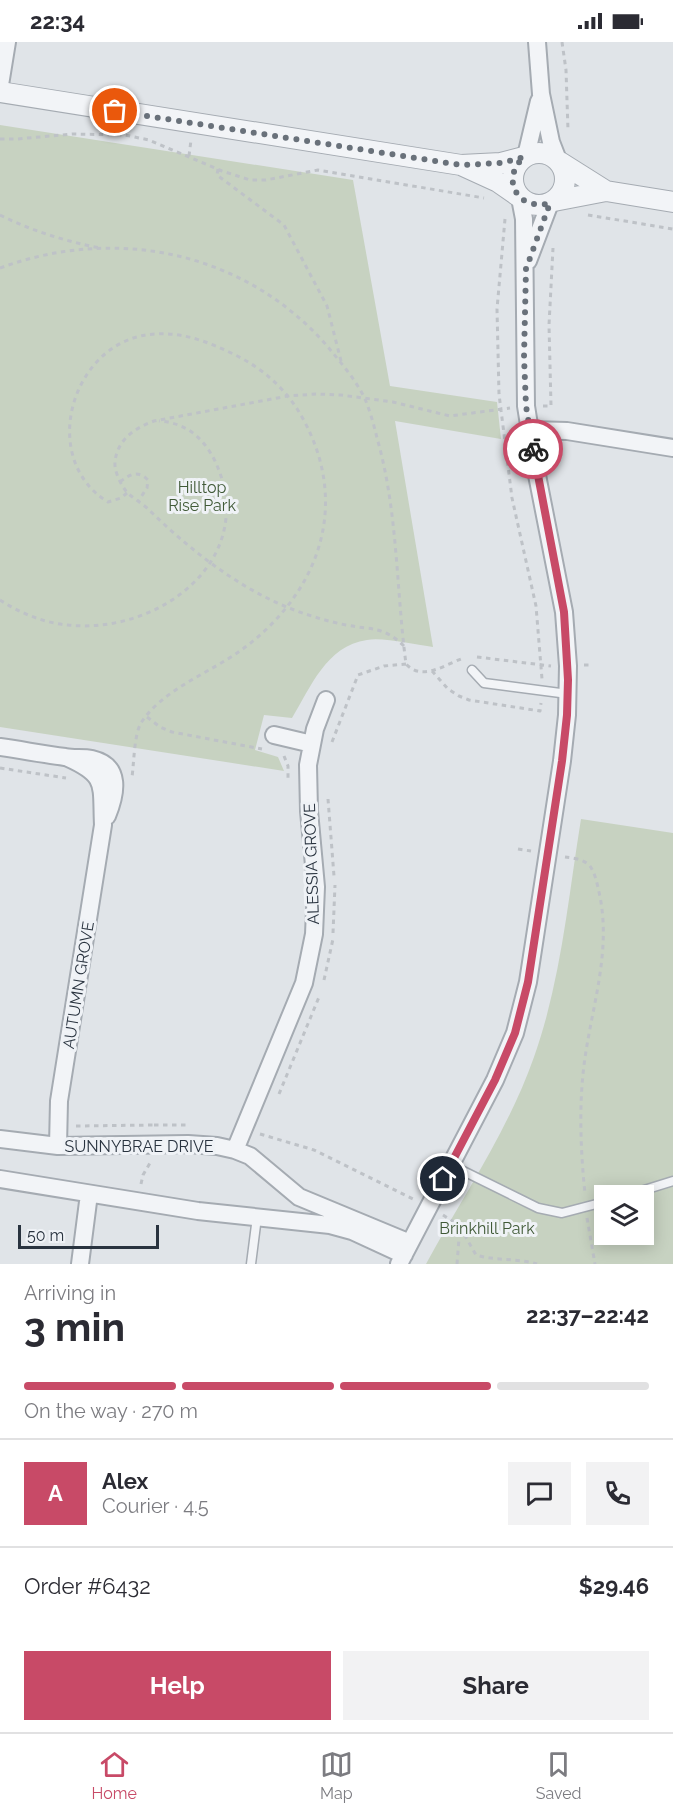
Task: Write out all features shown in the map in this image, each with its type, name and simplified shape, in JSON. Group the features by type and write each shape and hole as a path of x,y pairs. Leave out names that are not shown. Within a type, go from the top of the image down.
{"street":[{"path":"0,85 7,42"},
{"path":"526,269 552,202 561,195 566,178 551,142 541,94 537,42"},
{"path":"0,93 461,165 501,163 543,152 606,191"},
{"path":"0,1179 198,1211 330,1225 352,1231 404,1254 495,1080 515,1033 528,982 562,761 568,694 564,612 526,406 524,219 512,180 517,163 525,156 541,94"},
{"path":"461,165 498,182 534,205 606,191 673,202"},
{"path":"531,430 567,431 673,448"},
{"name":"ALESSIA GROVE","path":"235,1150 304,983 314,934 316,886 309,811 308,765 326,700"},
{"path":"272,743 312,744"},
{"name":"AUTUMN GROVE","path":"0,747 104,762 111,769 115,786 113,802 103,825 59,1101 58,1146"},
{"name":"SUNNYBRAE DRIVE","path":"0,1139 35,1145 188,1144 235,1150 250,1156 299,1197 404,1254"},
{"path":"80,1264 89,1194"},
{"path":"293,1220 299,1197"}],"lane":[{"path":"472,670 484,683 568,694"},
{"path":"451,1165 538,1208 562,1213 594,1205"},
{"path":"654,1187 673,1181"},
{"path":"251,1264 257,1216"}],"path":[{"path":"562,42 568,106 568,137"},
{"path":"0,139 101,133 125,135 149,140 250,180 266,180 318,170 484,198"},
{"path":"218,169 217,175 284,225 293,239 327,306 342,363"},
{"path":"584,214 673,229"},
{"path":"0,215 51,236 108,249"},
{"path":"432,671 448,689 469,700 540,711 542,665 537,606 512,498 500,409 497,309 505,215 524,219"},
{"path":"404,646 384,631 346,625 288,608 262,595 212,563 127,493 120,482 115,463 121,445 128,435 139,427 154,421 288,396 316,394 364,398 393,402 450,416 526,406 551,406 549,325 550,276 554,243"},
{"path":"0,268 24,259 60,252 108,249 151,251 186,257 225,271 259,287 285,304 309,326 342,363 364,398 381,449 387,480 396,549 406,664 411,670 422,673 432,671 454,661 471,657 542,665 593,665"},
{"path":"127,493 108,502 82,474 74,457 70,439 70,423 74,400 81,382 91,368 105,354 121,344 154,334 173,334 206,341 258,368 288,396 312,437 321,465 326,492 325,516 314,564 288,608 238,652 184,684 147,717 139,730 132,777"},
{"path":"1,602 41,620 69,626 121,622 146,613 187,590 212,563 226,519 227,503 218,467 208,447 196,434 172,422 154,421"},
{"path":"120,482 134,473 143,475 148,480 147,488 139,501"},
{"path":"147,717 160,727 172,732 272,743"},
{"path":"280,753 288,766 288,781"},
{"path":"518,849 585,862 591,867 601,902 604,932 603,954 587,1041 581,1115 586,1207 595,1264"},
{"path":"58,1125 194,1125"},
{"path":"153,1144 154,1125"},
{"path":"242,1131 314,1150 402,1193"},
{"path":"429,1207 460,1226 476,1255 537,1264"},
{"path":"457,1264 460,1226"}],"green space":[{"name":"Hilltop Rise Park","path":"0,125 353,180 390,386 497,402 501,439 395,421 433,647 374,639 353,644 330,659 313,681 292,718 264,715 255,750 278,757 284,771 0,727"},
{"name":"Brinkhill Park","path":"581,819 673,833 673,1264 426,1264 498,1137 534,1057 551,999 568,909"}],"way so far":[{"path":"115,111 461,165 501,163 524,157 513,171 512,180 518,196 534,205 542,206 550,203 526,269 524,357 526,406 533,449"}],"route":[{"path":"443,1179 495,1080 515,1033 528,982 562,761 568,680 564,612 533,449"}]}
